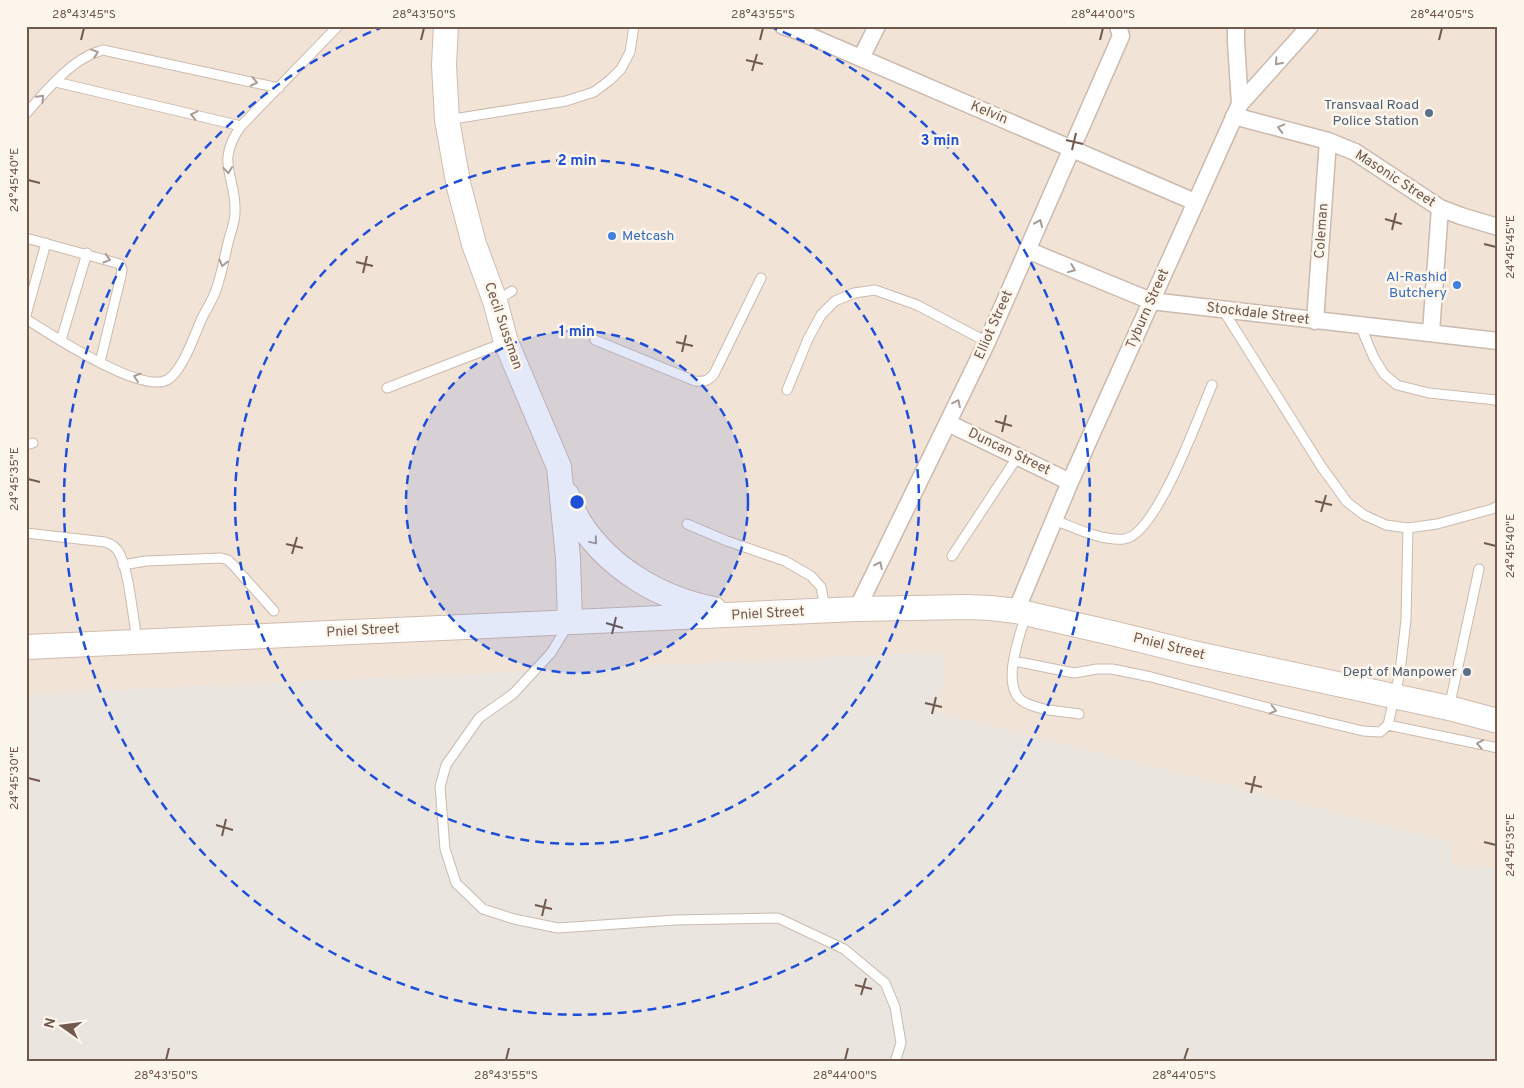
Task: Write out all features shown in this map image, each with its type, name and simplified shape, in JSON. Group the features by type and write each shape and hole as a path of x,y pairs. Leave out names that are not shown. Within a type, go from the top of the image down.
{"main road":[{"name":"Cecil Sussman","path":"446,26 444,65 447,120 459,187 474,244 503,296 506,342 559,466 568,558 570,622"},
{"path":"559,466 567,496 580,523 598,546 619,566 643,583 669,596 696,606 725,612 782,613"},
{"name":"Pniel Street","path":"26,647 857,609 991,608 1021,612 1193,653 1449,708 1498,721"}],"street":[{"name":"Kelvin","path":"782,26 861,58 1195,202"},
{"path":"861,58 877,26"},
{"path":"1236,26 1237,110"},
{"name":"Tyburn Street","path":"1021,612 1054,520 1070,482 1237,110 1310,26"},
{"name":"Elliot Street","path":"857,609 987,342 1120,31"},
{"name":"Masonic Street","path":"1237,110 1355,152 1440,208 1498,227"},
{"name":"Coleman","path":"1315,321 1328,141"},
{"path":"1431,332 1440,208"},
{"name":"Stockdale Street","path":"1027,250 1151,301 1498,341"},
{"name":"Duncan Street","path":"948,423 1070,482"}],"lane":[{"path":"46,243 26,317 100,362 140,379 154,382 167,380 181,365 217,288 235,216 235,197 227,165 233,137 241,126 338,26"},
{"path":"447,120 566,101 594,92 621,69 630,52 634,26"},
{"path":"26,114 78,62 103,50 279,88"},
{"path":"56,82 241,126"},
{"path":"26,238 116,262 122,267 100,362"},
{"path":"61,340 86,253"},
{"path":"595,340 696,381 703,382 714,374 761,278"},
{"path":"787,390 808,339 821,315 835,301 854,294 875,290 917,305 987,342"},
{"path":"1223,310 1321,466 1347,502 1364,515 1386,525 1408,528 1437,524 1498,506"},
{"path":"1360,325 1374,358 1384,374 1397,385 1429,393 1497,400"},
{"path":"387,388 506,342"},
{"path":"1054,520 1106,538 1126,539 1142,529 1166,493 1212,385"},
{"path":"952,556 1018,456"},
{"path":"687,524 727,541 785,561 811,576 821,587 826,611"},
{"path":"1014,661 1074,673 1097,669 1112,669 1151,677 1226,698 1363,731 1380,732 1388,725 1396,697 1406,620 1408,528"},
{"path":"26,533 105,542 114,546 123,565 137,641"},
{"path":"123,565 146,561 222,558 228,560 233,565 274,611"},
{"path":"1449,708 1479,569"},
{"path":"1021,612 1011,679 1014,693 1024,703 1042,709 1079,714"},
{"path":"570,622 551,653 513,694 479,718 446,765 440,787 445,849 456,883 483,909 514,919 558,928 675,920 778,918 844,948 885,984 895,1007 901,1043 895,1062"},
{"path":"1388,725 1498,748"}],"shaded area":[{"path":"26,26 1498,26 1498,1062 26,1062"},
{"path":"946,652 939,713 1452,842 1452,865 1498,869 1498,1052 1496,1062 26,1062 26,694"}],"place":[{"name":"Transvaal Road Police Station","path":"1429,113"},
{"name":"Metcash","path":"612,236"},
{"name":"Al-Rashid Butchery","path":"1457,285"},
{"name":"Dept of Manpower","path":"1467,672"}]}
